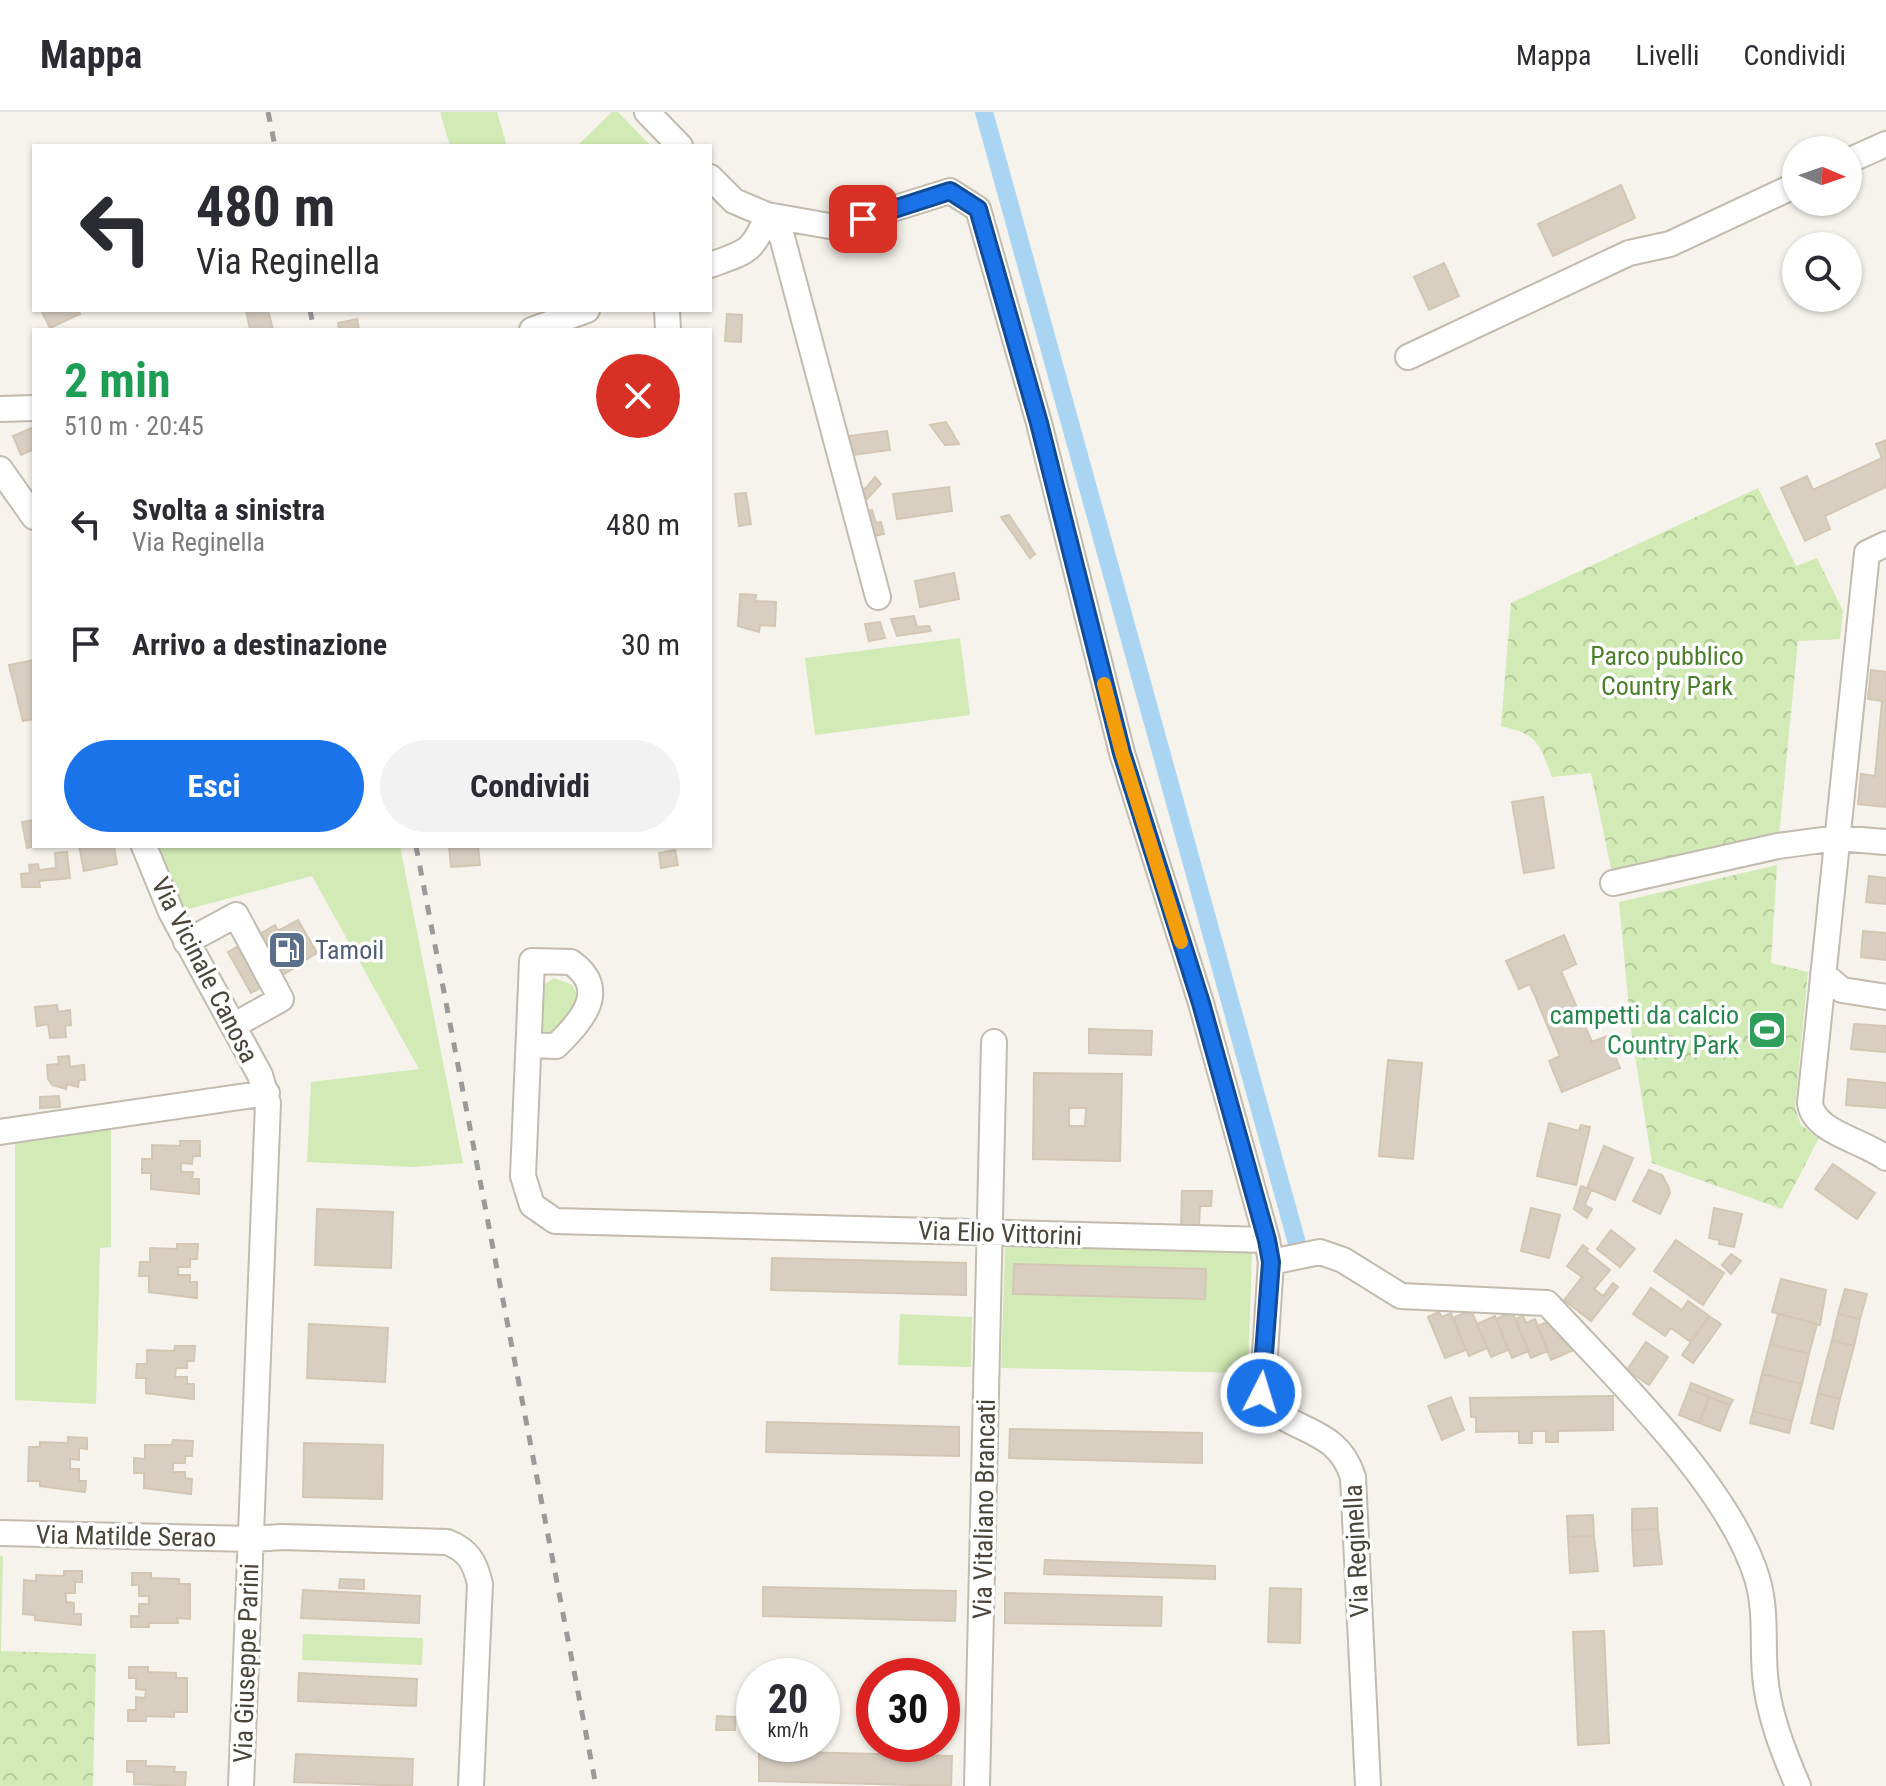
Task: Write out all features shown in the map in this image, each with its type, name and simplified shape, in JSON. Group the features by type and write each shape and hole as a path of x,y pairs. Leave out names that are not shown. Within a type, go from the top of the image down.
{"street":[{"path":"647,112 678,144"},
{"path":"1862,155 1886,144"},
{"name":"Via Reginella","path":"712,179 734,201 767,215 835,227 950,191 978,209 1039,423 1122,753 1201,1003 1275,1254 1262,1400 1335,1444 1347,1457 1353,1477 1368,1786"},
{"path":"1408,357 1629,253 1670,244 1782,192"},
{"path":"712,264 740,254 757,241 767,215"},
{"path":"767,215 782,237 878,597"},
{"path":"538,328 582,312"},
{"path":"0,409 32,408"},
{"path":"0,469 32,514"},
{"path":"1881,1151 1818,1122 1811,1115 1867,553 1886,544"},
{"path":"1613,883 1778,846 1837,838 1886,842"},
{"name":"Via Vicinale Canosa","path":"145,848 186,942 267,1093"},
{"path":"186,942 236,915 281,999 233,1026"},
{"path":"1823,974 1842,990 1886,997"},
{"name":"Via Vitaliano Brancati","path":"977,1786 994,1042"},
{"name":"Via Elio Vittorini","path":"529,1045 523,1176 528,1196 538,1212 564,1223 992,1232 1275,1254 1320,1252 1343,1260 1401,1296 1547,1303 1667,1434 1725,1512 1749,1555 1767,1623 1768,1696 1798,1786"},
{"path":"0,1132 267,1093"},
{"name":"Via Giuseppe Parini","path":"241,1786 270,1133 267,1093"},
{"name":"Via Matilde Serao","path":"0,1533 447,1542 468,1554 480,1584 471,1786"}],"green space":[{"path":"440,112 497,112 506,144 449,144"},
{"path":"612,112 618,112 649,144 579,144"},
{"name":"Parco pubblico Country Park","path":"1758,488 1796,566 1817,558 1843,611 1840,639 1798,641 1779,836 1613,877 1591,773 1552,777 1536,742 1523,733 1501,726 1511,603"},
{"path":"960,638 970,715 815,735 805,658"},
{"path":"159,848 400,848 463,1163 413,1167 307,1162 311,1082 419,1069 312,876 185,910"},
{"path":"1777,865 1771,963 1808,972 1795,1108 1801,1125 1819,1138 1782,1209 1652,1163 1631,1030 1619,902"},
{"path":"554,978 573,985 578,998 573,1011 546,1036 538,1032 541,987"},
{"path":"111,1126 111,1247 100,1248 96,1404 15,1400 15,1140"},
{"path":"1005,1247 1252,1252 1248,1373 1001,1368"},
{"path":"900,1314 972,1317 971,1367 898,1365"},
{"path":"0,1556 3,1556 1,1651 96,1654 93,1786 0,1786"},
{"path":"303,1634 423,1638 422,1665 302,1660"}],"building":[{"path":"1621,185 1635,218 1553,256 1538,224"},
{"path":"1444,263 1459,296 1429,310 1414,277"},
{"path":"42,312 79,312 80,314 50,328"},
{"path":"246,312 268,312 272,328 250,328"},
{"path":"727,314 742,315 741,342 725,341"},
{"path":"357,319 359,328 339,328 338,323"},
{"path":"946,422 959,444 945,445 930,425"},
{"path":"32,428 32,450 21,455 13,436"},
{"path":"887,431 890,450 846,456 841,437"},
{"path":"1886,440 1886,487 1825,516 1830,529 1805,541 1781,488 1807,476 1813,490 1882,458 1876,444"},
{"path":"875,477 881,484 866,500 860,501 857,490 866,488"},
{"path":"949,487 952,511 897,519 893,494"},
{"path":"746,493 751,524 739,526 735,494"},
{"path":"872,510 876,523 881,522 884,534 869,537 862,512"},
{"path":"1009,515 1035,554 1030,558 1001,517"},
{"path":"954,573 959,599 920,607 915,581"},
{"path":"740,594 756,595 755,601 776,602 775,626 760,625 759,632 738,626"},
{"path":"914,616 917,627 929,626 931,631 897,636 891,619"},
{"path":"880,622 885,638 869,641 865,624"},
{"path":"32,660 32,719 23,721 9,665"},
{"path":"1871,670 1886,672 1886,807 1858,804 1861,774 1875,776 1882,701 1868,699"},
{"path":"1543,797 1554,868 1524,873 1512,802"},
{"path":"32,820 32,847 27,848 22,822"},
{"path":"79,848 114,848 117,864 84,871"},
{"path":"449,848 478,848 480,865 451,867"},
{"path":"675,850 678,865 661,868 659,853"},
{"path":"67,852 70,878 39,881 40,887 22,887 21,874 30,873 29,865 38,864 39,870 56,868 55,853"},
{"path":"1869,876 1886,878 1886,904 1866,902"},
{"path":"298,920 317,953 297,965 278,931"},
{"path":"275,925 298,966 251,993 228,952"},
{"path":"1863,931 1886,933 1886,960 1861,957"},
{"path":"1564,935 1576,964 1561,971 1592,1042 1607,1036 1620,1068 1562,1092 1549,1061 1560,1056 1530,984 1519,989 1506,961"},
{"path":"57,1005 58,1012 70,1010 71,1025 65,1026 66,1037 50,1038 48,1024 37,1026 35,1007"},
{"path":"1854,1024 1886,1026 1886,1052 1851,1049"},
{"path":"1089,1029 1152,1031 1151,1055 1089,1053"},
{"path":"69,1056 70,1067 84,1065 85,1080 79,1080 78,1087 67,1084 66,1089 52,1085 48,1079 47,1065 59,1064 58,1057"},
{"path":"1388,1060 1422,1063 1413,1159 1379,1156"},
{"path":"1034,1073 1122,1074 1120,1161 1033,1159","holes":["1069,1108 1086,1108 1085,1126 1069,1126"]},
{"path":"1848,1079 1886,1083 1886,1108 1846,1105"},
{"path":"59,1096 60,1107 40,1108 40,1097"},
{"path":"1549,1123 1579,1131 1581,1125 1590,1127 1576,1185 1537,1176"},
{"path":"180,1141 200,1141 200,1156 193,1156 192,1164 181,1163 181,1172 193,1172 192,1179 199,1179 199,1194 151,1189 151,1173 142,1173 142,1159 152,1159 152,1145 180,1146"},
{"path":"1604,1146 1633,1158 1615,1200 1587,1188"},
{"path":"1833,1164 1875,1193 1857,1219 1815,1189"},
{"path":"1649,1170 1662,1175 1670,1193 1660,1214 1633,1201"},
{"path":"1581,1186 1591,1190 1585,1205 1592,1209 1587,1218 1574,1209"},
{"path":"1182,1191 1212,1191 1211,1206 1200,1206 1199,1229 1181,1229"},
{"path":"1531,1208 1560,1215 1549,1258 1521,1251"},
{"path":"1714,1208 1742,1214 1734,1247 1709,1238"},
{"path":"317,1209 393,1212 391,1268 315,1265"},
{"path":"1611,1230 1635,1249 1620,1267 1597,1249"},
{"path":"1676,1240 1724,1273 1703,1305 1654,1271"},
{"path":"177,1244 198,1244 197,1259 190,1259 190,1267 178,1267 178,1275 190,1275 190,1282 197,1282 197,1298 149,1292 149,1276 139,1276 140,1262 150,1262 150,1248 177,1249"},
{"path":"1583,1245 1610,1270 1594,1289 1603,1296 1613,1283 1618,1287 1591,1321 1564,1300 1582,1277 1567,1266"},
{"path":"1731,1254 1741,1261 1731,1274 1722,1265"},
{"path":"772,1258 966,1263 966,1295 771,1290"},
{"path":"1014,1264 1206,1269 1205,1299 1013,1294"},
{"path":"1781,1279 1826,1290 1820,1325 1772,1312"},
{"path":"1651,1288 1682,1310 1688,1301 1709,1316 1691,1342 1671,1328 1665,1336 1633,1314"},
{"path":"1845,1289 1867,1294 1860,1319 1838,1314"},
{"path":"1471,1310 1487,1348 1469,1356 1453,1318"},
{"path":"1439,1312 1442,1317 1451,1313 1466,1350 1445,1358 1428,1317"},
{"path":"1512,1312 1529,1351 1512,1358 1496,1319"},
{"path":"1778,1314 1817,1324 1809,1354 1770,1344"},
{"path":"1838,1314 1860,1319 1854,1346 1832,1340"},
{"path":"1495,1316 1508,1350 1491,1357 1477,1324"},
{"path":"1523,1316 1526,1323 1535,1319 1548,1351 1531,1358 1515,1319"},
{"path":"1709,1316 1721,1324 1693,1363 1682,1355"},
{"path":"1550,1321 1555,1333 1558,1332 1574,1350 1551,1360 1537,1326"},
{"path":"309,1324 388,1328 385,1382 307,1378"},
{"path":"1832,1340 1854,1346 1840,1399 1818,1393"},
{"path":"1646,1342 1668,1357 1649,1385 1627,1370"},
{"path":"1770,1344 1809,1354 1802,1384 1762,1374"},
{"path":"175,1346 195,1346 194,1361 187,1361 187,1368 176,1368 175,1377 187,1377 187,1384 194,1384 194,1399 146,1393 146,1378 136,1378 137,1364 147,1364 147,1350 174,1351"},
{"path":"1762,1374 1802,1384 1792,1421 1753,1411"},
{"path":"1691,1383 1733,1400 1730,1405 1689,1389"},
{"path":"1689,1389 1709,1397 1699,1423 1679,1415"},
{"path":"1818,1393 1840,1399 1833,1429 1811,1423"},
{"path":"1613,1396 1613,1430 1558,1431 1558,1442 1546,1442 1546,1431 1532,1431 1532,1443 1519,1443 1519,1431 1476,1432 1476,1417 1471,1417 1470,1398"},
{"path":"1451,1397 1464,1430 1442,1440 1428,1406"},
{"path":"1709,1397 1730,1405 1720,1431 1699,1423"},
{"path":"1753,1411 1792,1421 1789,1433 1750,1423"},
{"path":"767,1422 959,1427 959,1456 766,1452"},
{"path":"1010,1429 1202,1433 1202,1463 1009,1458"},
{"path":"68,1437 87,1438 87,1449 79,1448 79,1460 70,1459 70,1469 79,1469 79,1481 86,1481 85,1492 40,1486 40,1481 28,1481 29,1447 40,1447 40,1442 68,1443"},
{"path":"173,1440 193,1441 192,1456 185,1456 185,1463 173,1463 173,1472 185,1472 185,1478 192,1479 191,1494 144,1488 144,1473 134,1473 134,1458 145,1459 145,1445 172,1445"},
{"path":"304,1443 383,1445 382,1499 303,1497"},
{"path":"1657,1508 1658,1529 1632,1530 1632,1509"},
{"path":"1593,1515 1594,1536 1568,1537 1567,1516"},
{"path":"1658,1529 1662,1564 1634,1566 1632,1530"},
{"path":"1594,1536 1598,1571 1570,1573 1568,1537"},
{"path":"1045,1560 1215,1566 1215,1579 1044,1574"},
{"path":"64,1571 82,1571 82,1582 75,1582 75,1593 66,1593 66,1602 74,1603 74,1614 81,1614 81,1625 35,1620 35,1615 23,1614 24,1580 36,1581 36,1575 64,1576"},
{"path":"132,1573 151,1573 151,1578 179,1579 179,1584 190,1584 190,1619 177,1618 178,1623 149,1623 149,1627 131,1627 131,1616 139,1616 139,1604 149,1604 149,1596 139,1596 139,1585 132,1585"},
{"path":"340,1579 364,1580 364,1589 339,1588"},
{"path":"763,1587 956,1591 955,1621 763,1616"},
{"path":"1270,1588 1301,1589 1300,1643 1268,1642"},
{"path":"303,1590 420,1596 419,1623 301,1618"},
{"path":"1005,1593 1162,1597 1161,1626 1005,1623"},
{"path":"1604,1631 1609,1743 1578,1745 1573,1632"},
{"path":"129,1667 148,1667 148,1672 176,1673 176,1678 187,1678 187,1712 174,1712 174,1717 146,1716 146,1721 128,1721 128,1710 136,1710 136,1697 145,1698 146,1690 136,1689 136,1678 129,1678"},
{"path":"299,1673 417,1679 416,1706 298,1701"},
{"path":"717,1716 735,1717 735,1730 716,1730"},
{"path":"840,1753 856,1754 856,1762 952,1762 951,1786 759,1781 759,1762 840,1762"},
{"path":"296,1754 413,1759 412,1786 294,1782"},
{"path":"127,1761 146,1761 146,1766 175,1767 174,1772 186,1772 185,1786 134,1784 134,1772 127,1772"}],"waterway":[{"path":"984,112 1298,1247"}],"railway":[{"path":"268,112 275,144"},
{"path":"310,312 314,328"},
{"path":"416,848 596,1786"}],"slow traffic":[{"path":"1104,684 1122,753 1181,942"}],"place":[{"name":"Tamoil","path":"287,950"},
{"name":"campetti da calcio Country Park","path":"1767,1030"}],"route":[{"path":"863,219 950,191 978,209 1039,423 1122,753 1201,1003 1267,1240 1271,1262 1261,1393"}]}
